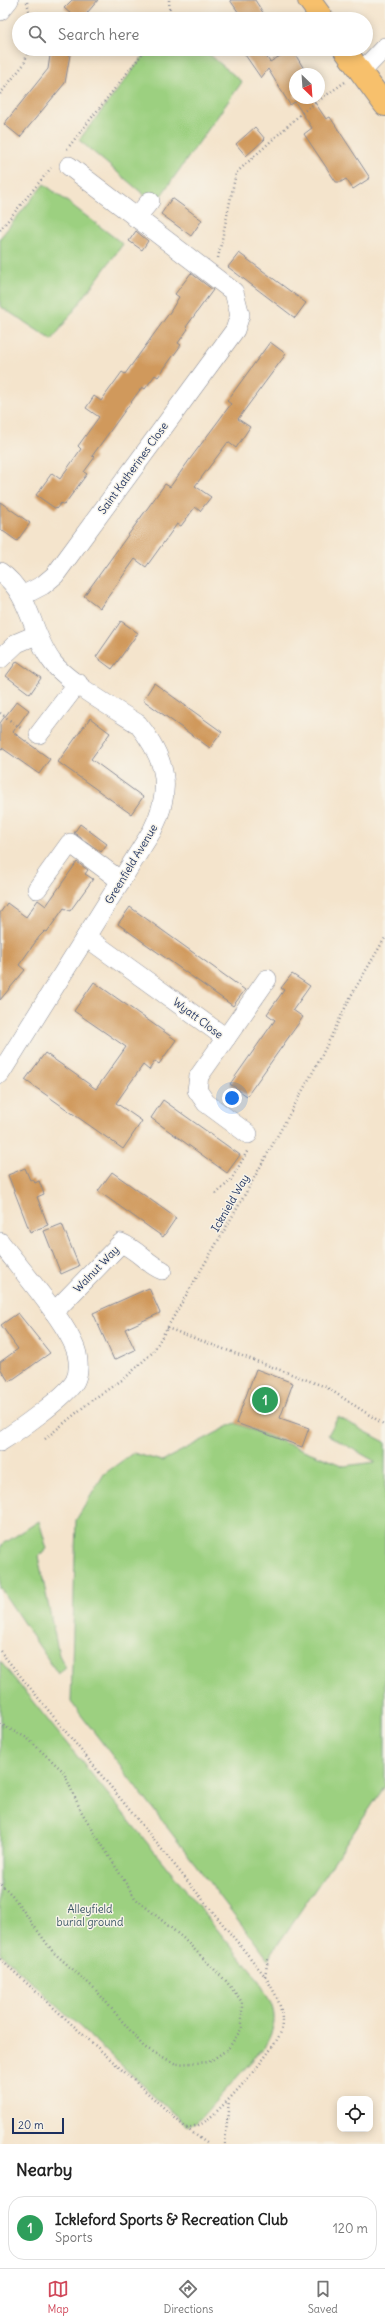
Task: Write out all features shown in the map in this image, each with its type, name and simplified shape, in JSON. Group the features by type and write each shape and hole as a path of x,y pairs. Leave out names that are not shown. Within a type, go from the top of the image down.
{"main road":[{"path":"309,0 318,12"},
{"path":"349,56 385,105"}],"street":[{"path":"0,10 9,0"},
{"path":"361,72 385,47"},
{"path":"61,163 214,278"},
{"path":"136,218 150,200"},
{"name":"Saint Katherines Close","path":"22,596 44,585 55,575 235,330 240,315 234,292 214,278"},
{"name":"Greenfield Avenue","path":"0,572 13,582 22,596 36,634 54,665 78,684 138,724 152,743 163,770 165,800 160,816 121,882 0,1074"},
{"path":"0,659 18,643 36,634"},
{"path":"39,734 78,684"},
{"path":"37,889 70,843 121,882"},
{"name":"Wyatt Close","path":"86,937 226,1038 199,1076 197,1090 206,1102 248,1134"},
{"path":"226,1038 267,979"},
{"path":"0,1242 54,1312 77,1353 78,1372 75,1382 66,1393 0,1442"},
{"name":"Walnut Way","path":"54,1312 121,1243 133,1248 156,1267 162,1270"}],"path":[{"path":"26,0 29,12"},
{"path":"169,0 170,12"},
{"path":"0,94 24,64 27,56"},
{"path":"0,230 61,163 141,56"},
{"path":"214,278 236,174 304,110 361,72"},
{"path":"0,713 36,739 39,734"},
{"name":"Icknield Way","path":"45,1439 92,1400 125,1378 153,1352 239,1205 318,1061 352,994 385,938"},
{"path":"216,1194 231,1180 248,1153 248,1134"},
{"path":"167,1328 326,1387 385,1426"},
{"path":"0,1651 265,1976 281,2004 280,2032 269,2052 229,2100 202,2124 186,2128"},
{"path":"0,1724 27,1738 62,1771 81,1811 135,1898 183,1938 226,1981 242,2002 242,2028 228,2049 209,2062 176,2064 144,2046 95,1989 53,1952 12,1895 0,1884"},
{"path":"0,1958 186,2128 208,2144"},
{"path":"265,1976 268,1959"},
{"path":"225,2144 229,2100"}],"green space":[{"path":"144,56 211,56 242,82 155,204 79,140"},
{"path":"44,184 123,244 52,340 0,306 0,238"},
{"path":"338,1417 385,1442 385,1786 268,1959 71,1702 76,1520 104,1474 133,1453 162,1461 235,1423 344,1466 376,1462 328,1435"},
{"path":"39,1521 47,1549 38,1556 59,1655 66,1668 58,1674 0,1588 0,1546"},
{"name":"Alleyfield burial ground","path":"0,1661 259,1981 269,1998 274,2013 274,2020 270,2036 265,2046 196,2123 187,2126 0,1953"}],"building":[{"path":"72,0 98,0 88,12 69,12 64,8"},
{"path":"230,0 255,0 263,12 238,12"},
{"path":"50,56 70,56 65,83 20,137 4,124 48,69"},
{"path":"246,56 266,56 270,62 280,56 296,56 303,68 289,68 289,103 268,69 261,78"},
{"path":"296,104 316,104 326,119 330,117 370,178 353,189 346,179 341,182 336,182 304,134 312,128"},
{"path":"255,127 265,139 246,156 236,144"},
{"path":"172,198 202,220 191,236 161,214"},
{"path":"136,231 148,241 142,250 129,241"},
{"path":"239,253 306,303 295,318 228,267"},
{"path":"191,273 213,290 186,327 188,329 178,343 181,345 158,377 155,375 145,389 142,387 92,456 95,457 84,472 87,474 64,505 61,503 56,509 36,495 52,473 60,479 81,449 78,446 99,417 86,408 94,396 101,401 122,372 125,374 170,312 179,297 175,294"},
{"path":"270,342 286,354 238,419 250,427 236,448 228,442 195,486 211,497 200,511 195,507 181,526 177,524 146,567 135,559 100,608 84,596 165,484 170,487 231,404 227,401"},
{"path":"0,502 30,523 17,541 0,529"},
{"path":"121,621 138,633 112,669 96,657"},
{"path":"17,661 41,678 30,694 6,676"},
{"path":"154,683 222,732 210,748 143,700"},
{"path":"17,701 29,710 13,732 50,759 39,774 2,748 0,750 0,723"},
{"path":"90,718 110,733 91,759 143,797 131,814 58,762"},
{"path":"80,824 107,844 101,852 74,833"},
{"path":"77,862 88,870 85,874 93,879 70,911 64,908 47,932 45,931 39,937 19,965 25,970 0,1000 0,913 7,903 26,917 38,900 46,906"},
{"path":"130,907 245,990 233,1006 118,924"},
{"path":"292,974 310,986 293,1010 303,1017 247,1096 230,1084 275,1020 267,1014 284,990 281,988"},
{"path":"94,982 176,1040 159,1064 155,1061 149,1070 143,1065 116,1103 142,1121 123,1149 25,1080 45,1053 96,1089 126,1047 74,1011"},
{"path":"163,1100 240,1155 227,1173 151,1118"},
{"path":"25,1168 30,1180 33,1179 35,1183 39,1181 44,1194 37,1197 48,1225 30,1232 8,1175"},
{"path":"112,1172 176,1218 163,1237 98,1191"},
{"path":"62,1224 79,1266 61,1274 44,1231"},
{"path":"149,1288 160,1313 125,1329 135,1350 114,1360 93,1313"},
{"path":"18,1313 50,1353 9,1382 0,1368 0,1362 18,1349 1,1325"},
{"path":"256,1369 293,1383 280,1418 309,1428 302,1447 236,1423"}],"place":[{"name":"Ickleford Sports & Recreation Club","path":"265,1400"}]}
